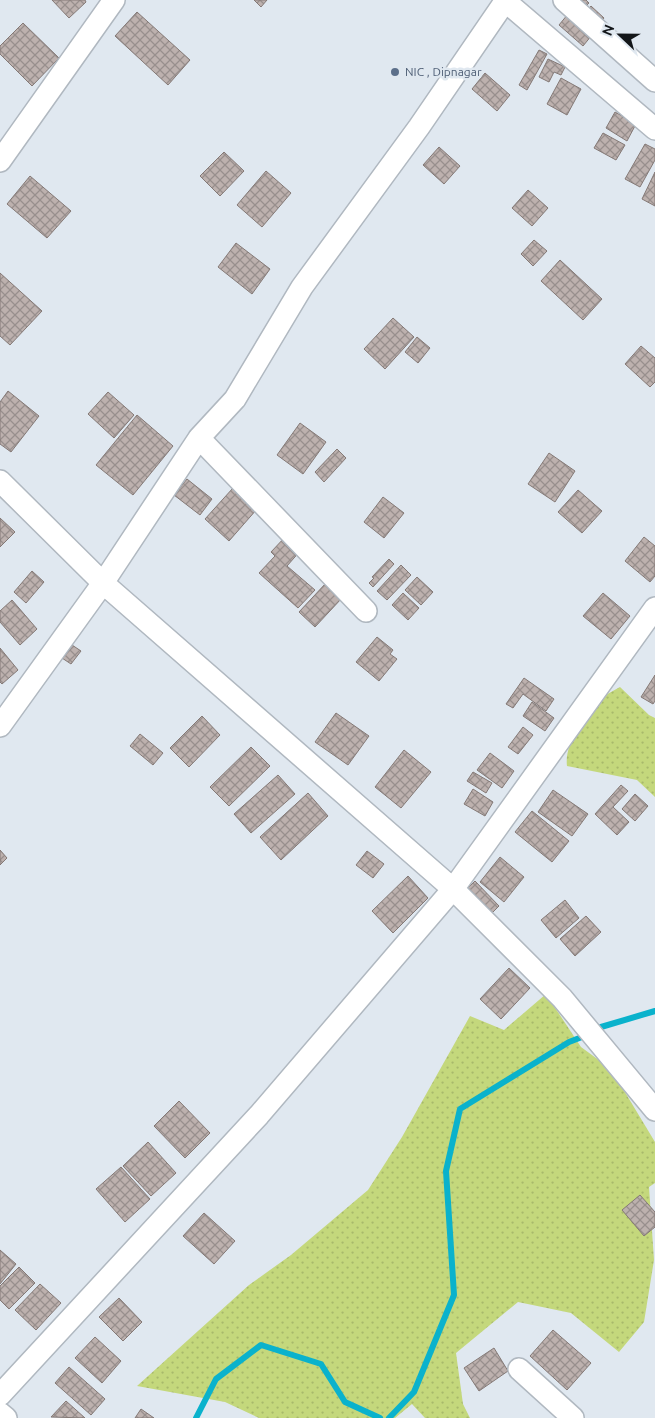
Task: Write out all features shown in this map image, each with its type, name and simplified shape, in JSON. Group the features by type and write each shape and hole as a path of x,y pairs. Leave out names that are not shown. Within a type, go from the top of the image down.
{"street":[{"path":"0,161 114,0"},
{"path":"0,726 103,583 199,438 236,399 302,287 419,127 505,0 655,129"},
{"path":"564,0 655,80"},
{"path":"199,438 366,611"},
{"path":"0,481 103,583 453,889 562,998 655,1110"},
{"path":"0,1395 259,1115 453,889 655,608"},
{"path":"519,1369 573,1418"},
{"path":"0,1413 6,1418"}],"green space":[{"path":"620,687 649,715 655,718 655,797 637,780 567,766 569,748 583,719 596,703"},
{"path":"546,994 581,1047 611,1069 655,1142 655,1183 649,1187 654,1260 644,1322 619,1352 571,1313 518,1302 456,1353 463,1404 470,1418 425,1418 412,1404 395,1418 259,1418 225,1402 137,1386 249,1285 291,1255 368,1190 402,1137 470,1016 504,1030"}],"building":[{"path":"52,0 85,0 86,2 69,18"},
{"path":"254,0 267,0 261,7"},
{"path":"581,0 586,0 589,3 581,11 575,6"},
{"path":"591,6 604,18 598,25 585,13"},
{"path":"137,12 190,60 168,85 115,36"},
{"path":"568,14 592,35 583,46 559,25"},
{"path":"23,23 59,58 32,86 0,54 0,46"},
{"path":"539,50 547,54 527,90 519,85"},
{"path":"548,59 565,67 561,75 554,72 549,82 539,77"},
{"path":"485,73 510,95 497,111 472,89"},
{"path":"561,78 581,89 567,115 547,104"},
{"path":"615,112 636,124 627,141 606,128"},
{"path":"603,133 625,145 616,160 594,148"},
{"path":"645,144 655,149 655,160 640,187 625,179"},
{"path":"439,147 460,166 444,184 423,165"},
{"path":"224,152 244,171 220,196 200,176"},
{"path":"266,171 291,193 262,227 237,205"},
{"path":"655,172 655,206 642,199"},
{"path":"30,176 71,211 47,238 7,204"},
{"path":"528,190 548,208 532,226 512,208"},
{"path":"534,240 547,251 533,266 521,254"},
{"path":"236,243 270,269 252,294 218,267"},
{"path":"560,260 602,299 583,320 541,281"},
{"path":"0,273 42,311 10,345 0,336"},
{"path":"393,318 414,337 385,369 364,349"},
{"path":"417,337 430,348 418,363 405,352"},
{"path":"641,346 655,358 655,382 650,387 625,364"},
{"path":"8,391 39,416 11,452 0,444 0,402"},
{"path":"108,392 134,415 114,438 88,414"},
{"path":"137,415 173,446 133,495 96,465"},
{"path":"300,423 326,442 303,474 277,455"},
{"path":"337,449 346,458 324,482 315,472"},
{"path":"549,453 575,471 555,502 528,484"},
{"path":"187,479 212,499 200,515 174,495"},
{"path":"233,488 257,509 229,541 205,519"},
{"path":"578,490 602,511 582,533 558,512"},
{"path":"383,497 404,513 384,538 364,522"},
{"path":"0,518 15,532 0,547"},
{"path":"286,536 301,550 287,566 315,590 298,608 259,573 275,556 271,552"},
{"path":"644,537 655,546 655,576 650,582 625,561"},
{"path":"389,559 394,564 373,587 369,583 374,578 372,577"},
{"path":"401,565 411,575 387,600 377,591"},
{"path":"32,571 44,582 26,603 14,592"},
{"path":"417,577 433,592 421,605 405,590"},
{"path":"326,583 342,598 315,627 299,612"},
{"path":"403,593 419,608 408,620 392,605"},
{"path":"603,593 630,616 611,639 583,616"},
{"path":"12,600 37,629 20,645 0,622 0,611"},
{"path":"377,637 393,650 390,654 397,659 379,681 356,662"},
{"path":"69,643 81,651 71,664 59,656"},
{"path":"0,648 18,670 2,684 0,682"},
{"path":"655,675 655,701 653,704 641,697"},
{"path":"524,678 554,699 546,711 523,694 513,708 506,704"},
{"path":"532,702 554,718 545,731 523,716"},
{"path":"336,713 369,736 348,765 315,742"},
{"path":"202,716 220,735 189,767 170,748"},
{"path":"523,727 533,735 518,754 508,747"},
{"path":"140,734 163,753 153,765 130,746"},
{"path":"251,747 270,766 229,806 210,787"},
{"path":"404,750 431,772 401,808 375,787"},
{"path":"490,753 514,771 502,788 477,770"},
{"path":"473,772 492,783 486,793 467,781"},
{"path":"278,775 295,794 251,833 234,814"},
{"path":"621,785 628,791 613,807 629,822 617,835 595,814"},
{"path":"473,789 493,802 485,816 464,804"},
{"path":"553,790 588,814 572,836 538,812"},
{"path":"308,793 328,816 281,860 260,837"},
{"path":"635,794 648,806 635,821 622,809"},
{"path":"532,811 569,841 552,862 515,832"},
{"path":"0,850 7,858 0,865"},
{"path":"367,851 384,864 373,878 356,865"},
{"path":"500,857 524,877 504,902 480,882"},
{"path":"408,876 428,898 393,933 372,911"},
{"path":"475,881 499,906 489,916 465,891"},
{"path":"565,900 579,918 556,938 541,920"},
{"path":"586,916 601,932 575,956 560,939"},
{"path":"509,968 530,988 501,1019 480,999"},
{"path":"179,1101 210,1133 185,1158 154,1126"},
{"path":"148,1142 176,1173 151,1196 123,1166"},
{"path":"121,1167 150,1199 125,1222 96,1189"},
{"path":"640,1195 655,1212 655,1227 644,1236 622,1210"},
{"path":"204,1213 235,1241 214,1264 183,1236"},
{"path":"0,1250 16,1264 0,1284"},
{"path":"19,1267 35,1283 9,1309 0,1300 0,1286"},
{"path":"40,1284 61,1303 36,1330 15,1310"},
{"path":"119,1298 142,1322 123,1341 99,1317"},
{"path":"553,1330 591,1363 567,1390 530,1356"},
{"path":"95,1337 121,1361 102,1383 75,1358"},
{"path":"494,1348 508,1371 479,1391 464,1368"},
{"path":"69,1367 105,1399 91,1415 55,1383"},
{"path":"66,1401 85,1418 51,1417"},
{"path":"141,1409 154,1418 135,1418"}],"waterway":[{"path":"601,1027 655,1011"},
{"path":"389,1418 414,1392 454,1295 446,1171 460,1109 569,1042 582,1037"},
{"path":"196,1418 216,1379 261,1345 321,1364 345,1402 380,1418"}],"place":[{"name":"NIC , Dipnagar","path":"395,72"}]}
